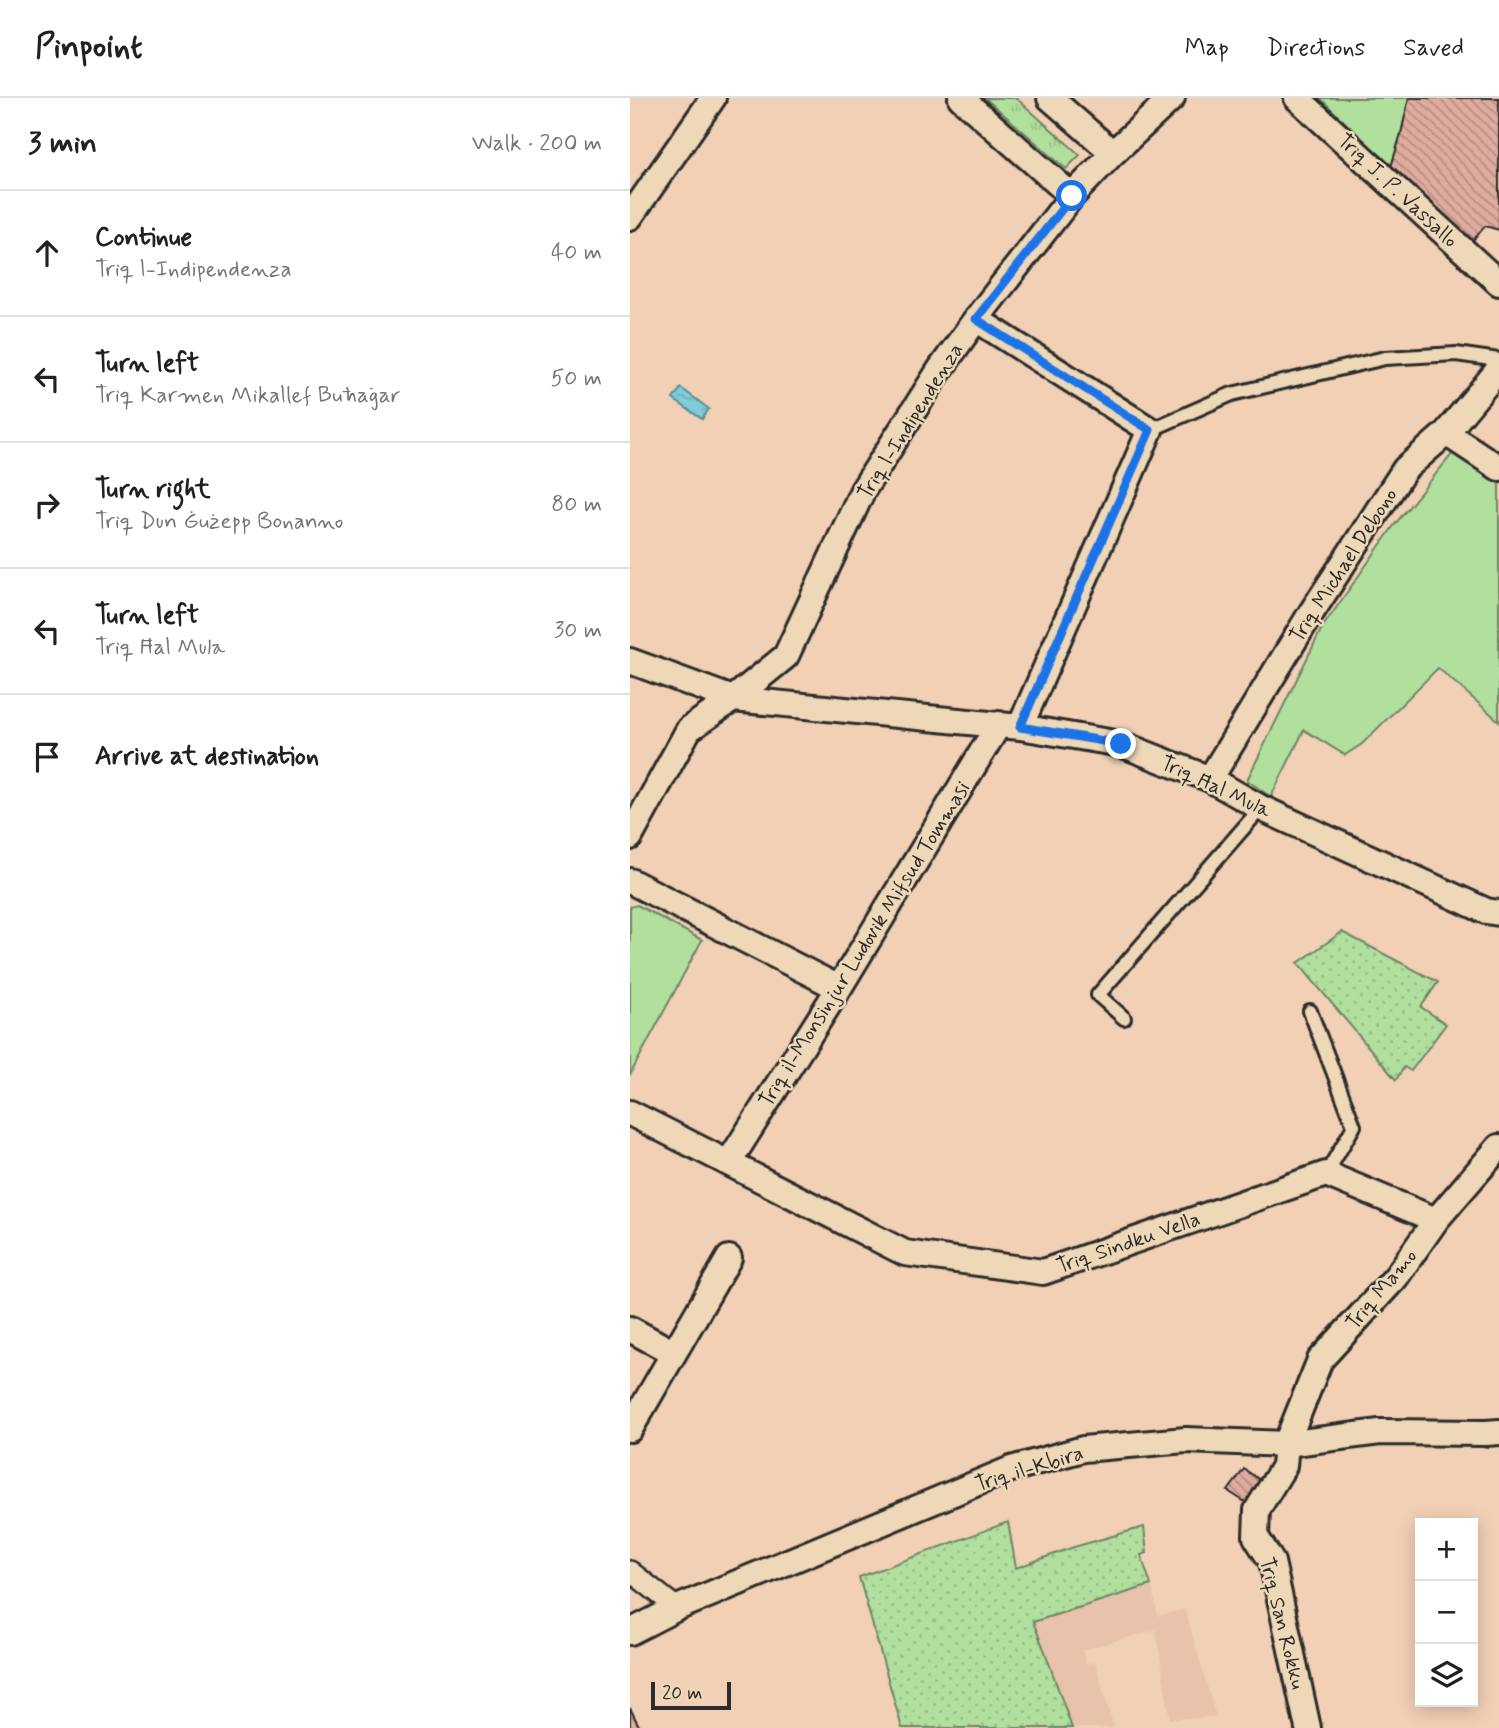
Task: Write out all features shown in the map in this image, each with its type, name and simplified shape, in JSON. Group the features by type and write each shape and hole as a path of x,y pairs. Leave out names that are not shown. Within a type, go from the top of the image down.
{"street":[{"path":"630,217 713,98"},
{"path":"961,98 1072,196"},
{"path":"1050,98 1112,153"},
{"name":"Triq l-Indipendenza","path":"630,837 689,729 733,699 786,656 863,490 939,371 976,319 1072,196 1112,153 1172,98"},
{"name":"Triq J. P. Vassallo","path":"1297,98 1499,283"},
{"path":"976,319 1150,430"},
{"name":"Triq Michael Debono","path":"1210,779 1311,613 1405,469 1446,433 1499,369"},
{"name":"Triq il-Monsinjur Ludovik Mifsud Tommasi","path":"729,1163 838,988 1009,726 1150,430"},
{"path":"1446,433 1499,468"},
{"name":"Triq Ħal Mula","path":"630,662 733,699 1009,726 1121,744 1210,779 1261,808 1486,911 1499,913"},
{"path":"630,881 838,988"},
{"name":"Triq Sindku Vella","path":"630,1113 905,1252 1043,1272 1326,1174"},
{"name":"Triq Mamo","path":"1286,1444 1320,1360 1396,1277 1436,1220 1499,1147"},
{"path":"1326,1174 1436,1220"},
{"path":"630,1429 729,1258"},
{"path":"630,1329 674,1353"},
{"name":"Triq il-Kbira","path":"630,1632 677,1608 1011,1469 1083,1449 1186,1440 1286,1444 1380,1433 1499,1432"},
{"name":"Triq San Rokku","path":"1286,1444 1284,1466 1257,1510 1256,1537 1272,1562 1308,1728"},
{"path":"630,1571 677,1608"}],"lane":[{"path":"1150,430 1232,394 1385,358 1456,354 1499,360"},
{"path":"1124,1018 1098,995 1261,808"},
{"path":"1310,1011 1354,1126 1326,1174"}],"shaded area":[{"path":"1151,1585 1158,1616 1185,1609 1216,1717 1170,1719 1156,1630 1082,1650 1086,1664 1095,1662 1114,1728 1072,1728 1033,1622"}],"green space":[{"path":"985,98 1016,98 1080,155 1066,169"},
{"path":"1320,98 1409,98 1391,167"},
{"path":"1457,448 1499,475 1499,721 1438,668 1362,744 1345,755 1304,730 1271,797 1247,780 1322,628 1395,524"},
{"path":"637,905 702,940 630,1075 630,907"},
{"path":"1342,932 1438,982 1421,1007 1446,1024 1411,1071 1404,1067 1396,1080 1298,963"},
{"path":"1008,1522 1016,1568 1074,1547 1144,1527 1147,1553 1141,1555 1151,1585 1033,1622 1072,1728 902,1728 859,1577"}],"water":[{"path":"681,388 709,409 702,419 673,399"}],"building":[{"path":"1409,98 1499,98 1499,230 1485,226 1469,245 1391,167"},
{"path":"1244,1469 1263,1482 1248,1504 1228,1491"},
{"path":"630,1708 640,1728 630,1728"}],"route":[{"path":"1072,196 976,319 1150,430 1020,727 1121,744"}]}
